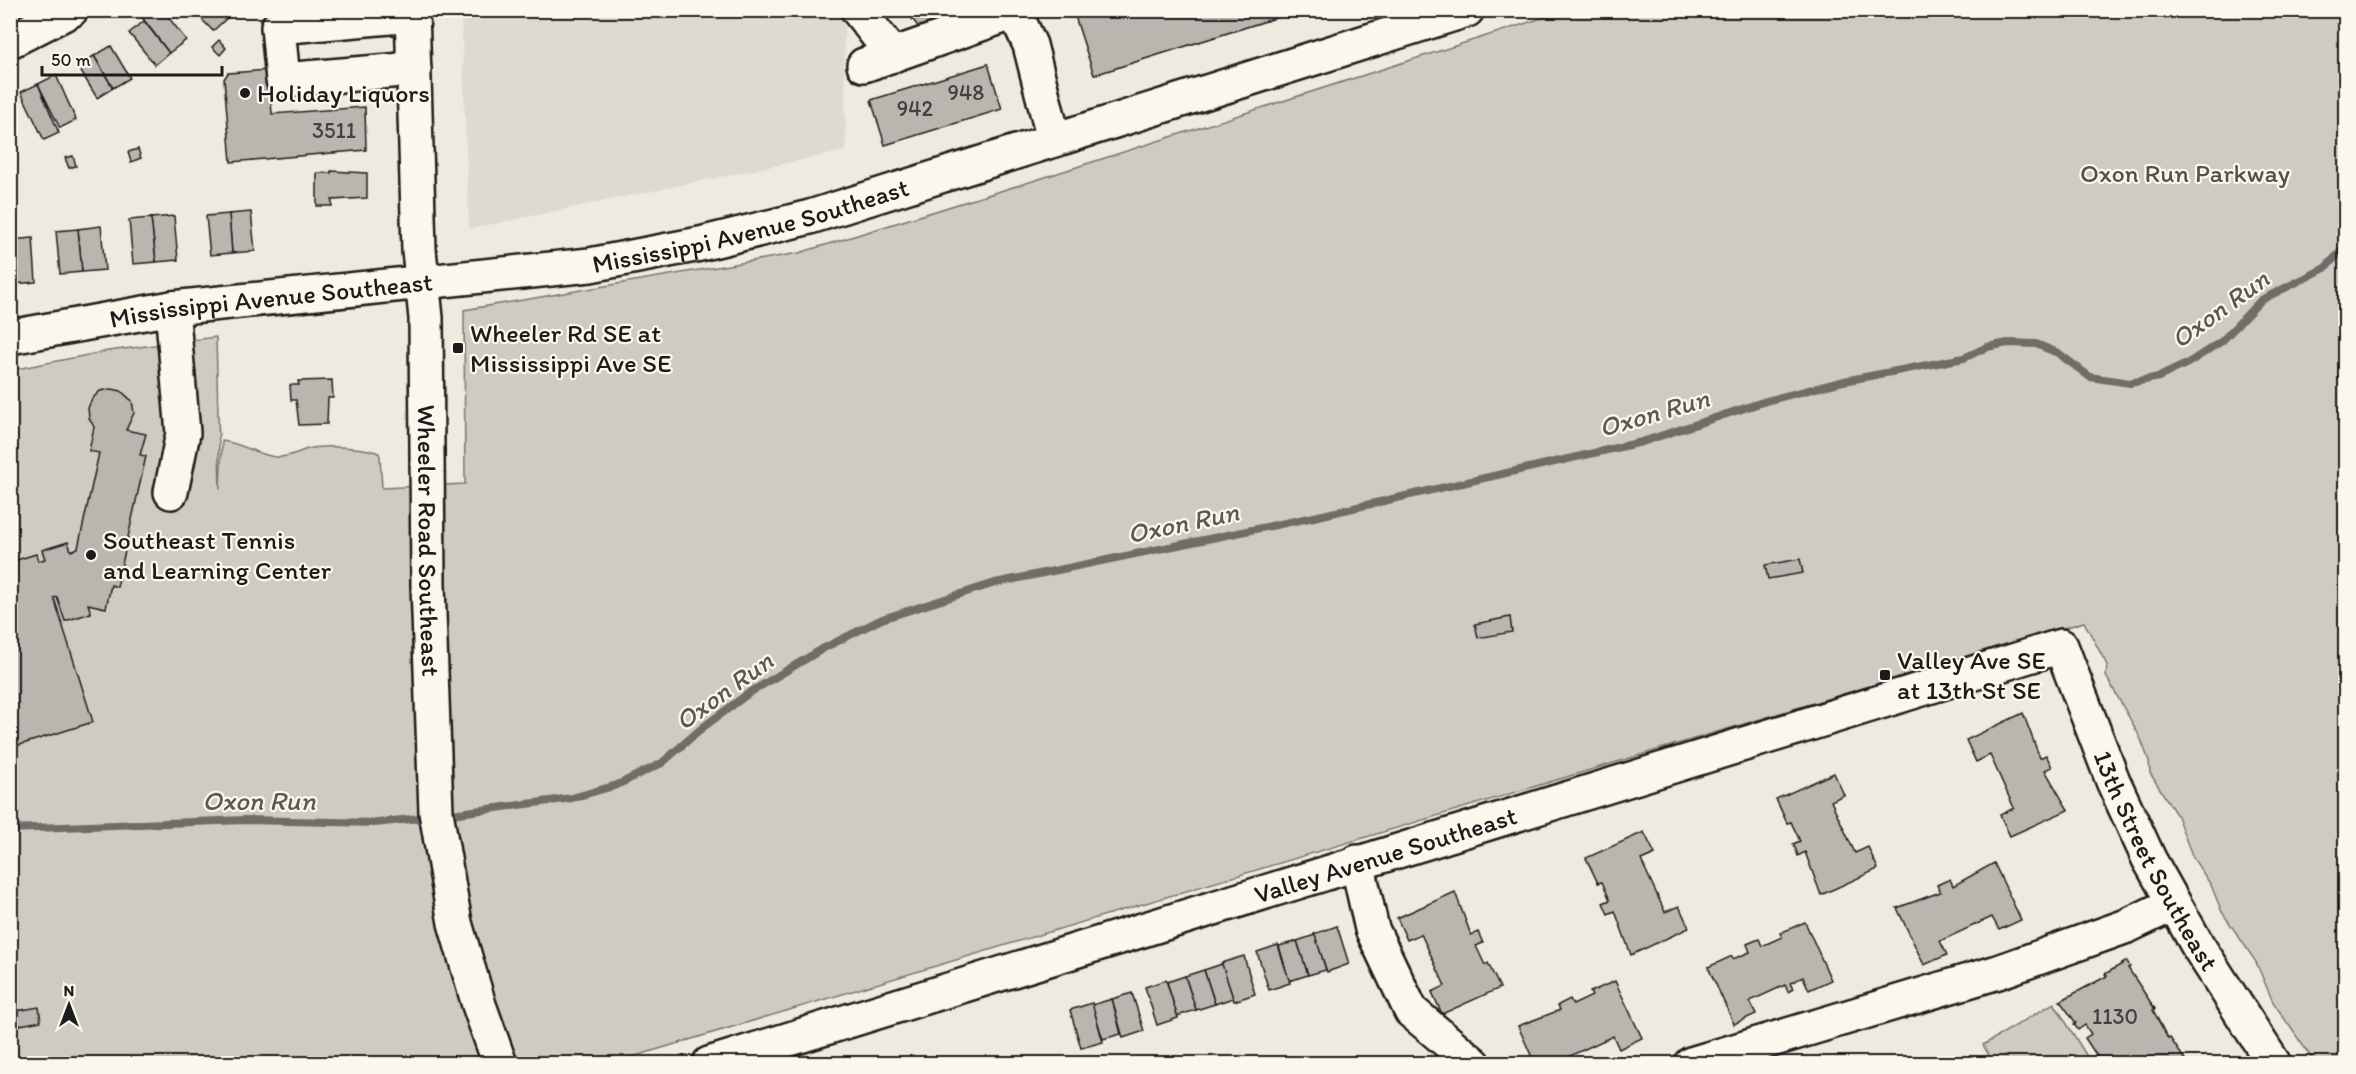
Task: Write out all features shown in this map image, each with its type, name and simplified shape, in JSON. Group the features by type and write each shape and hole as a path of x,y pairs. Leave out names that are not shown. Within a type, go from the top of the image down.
{"main road":[{"path":"10,41 71,10"},
{"path":"858,10 879,60 1015,11 1030,45 1054,140"},
{"name":"Mississippi Avenue Southeast","path":"10,338 172,308 590,265 741,235 810,217 1467,10"},
{"path":"412,13 278,27 283,80 414,69"},
{"name":"Wheeler Road Southeast","path":"412,13 419,250 426,318 428,585 433,746 440,841 461,946 500,1064"},
{"path":"171,492 183,433 172,308"},
{"name":"Valley Avenue Southeast","path":"709,1064 2061,645"},
{"name":"13th Street Southeast","path":"2061,645 2128,816 2173,904 2274,1064"},
{"path":"1357,862 1372,929 1411,1011 1474,1064"},
{"path":"1691,1064 1998,972 2127,926 2173,904"}],"shaded area":[{"path":"461,11 844,11 846,151 469,229"}],"green space":[{"name":"Oxon Run Parkway","path":"1564,11 2345,11 2345,1063 2315,1063 2273,1002 2256,962 2222,912 2211,885 2193,858 2177,816 2150,773 2149,761 2140,737 2106,676 2107,665 2084,622 612,1063 11,1063 11,370 108,351 216,337 220,489 222,441 276,457 285,457 308,449 323,447 354,448 379,453 382,488 465,484 464,310 799,253 1036,180"},
{"path":"2054,1003 2091,1063 1993,1063 1983,1045"}],"building":[{"path":"148,10 163,10 186,40 169,53 141,16"},
{"path":"193,10 220,10 227,18 213,31"},
{"path":"905,10 945,10 921,30"},
{"path":"1073,10 1301,10 1094,75"},
{"path":"144,21 169,53 155,65 129,33"},
{"path":"219,40 226,48 220,55 212,47"},
{"path":"111,46 130,78 113,88 94,56"},
{"path":"94,56 113,88 97,98 77,65"},
{"path":"988,64 1002,109 885,145 871,100"},
{"path":"269,70 272,114 365,107 366,150 231,162 224,79 228,73"},
{"path":"56,75 76,120 60,128 38,84"},
{"path":"38,84 59,133 44,140 21,92"},
{"path":"138,149 141,158 131,162 128,152"},
{"path":"73,156 76,166 69,168 65,158"},
{"path":"331,171 367,173 367,198 332,200 332,206 317,206 317,173 331,173"},
{"path":"251,212 255,251 232,253 229,214"},
{"path":"229,214 232,253 210,255 206,216"},
{"path":"174,216 178,260 156,262 151,218"},
{"path":"151,218 156,262 133,264 129,220"},
{"path":"101,226 105,270 82,272 78,229"},
{"path":"78,229 82,272 60,274 56,231"},
{"path":"33,238 36,282 14,284 10,240"},
{"path":"10,247 14,284 10,284"},
{"path":"332,380 333,398 328,398 327,424 299,425 296,400 291,400 290,385 299,385 298,381"},
{"path":"112,389 121,391 132,401 134,413 126,430 146,434 140,455 146,456 117,587 111,585 106,608 88,604 91,613 65,621 57,597 54,598 93,722 10,748 10,562 36,554 38,561 45,559 42,550 68,542 71,551 78,548 99,453 89,451 94,427 89,418 88,408 92,399 100,391"},
{"path":"1800,559 1803,573 1768,579 1765,565"},
{"path":"1510,617 1512,632 1478,638 1475,624"},
{"path":"2023,713 2040,758 2046,755 2052,767 2045,770 2068,810 2010,836 2000,815 2014,808 1990,755 1976,762 1966,740"},
{"path":"1834,773 1844,795 1831,801 1855,853 1868,847 1878,869 1821,895 1805,852 1798,856 1793,844 1800,841 1791,822 1787,823 1776,799"},
{"path":"1644,832 1655,854 1641,860 1665,912 1679,906 1689,928 1631,955 1615,911 1608,914 1603,903 1610,900 1602,882 1598,883 1586,858"},
{"path":"1994,863 2021,920 1999,930 1992,917 1940,941 1947,955 1924,965 1897,908 1940,892 1937,885 1950,879 1953,886"},
{"path":"1455,892 1471,935 1478,932 1483,943 1476,946 1485,965 1488,963 1500,988 1442,1014 1432,992 1445,986 1421,934 1407,940 1397,918"},
{"path":"1805,922 1831,980 1809,990 1803,977 1790,983 1793,989 1788,992 1785,985 1750,1001 1756,1014 1734,1024 1708,967 1732,956 1733,959 1750,952 1747,944 1759,939 1762,946 1782,937 1780,933"},
{"path":"1337,926 1349,964 1327,972 1314,934"},
{"path":"1315,935 1326,970 1308,975 1297,941"},
{"path":"1297,941 1308,975 1289,981 1279,946"},
{"path":"1278,945 1290,983 1269,990 1257,952"},
{"path":"1244,956 1255,994 1234,1001 1221,963"},
{"path":"2127,961 2130,967 2128,968 2155,1009 2153,1010 2168,1039 2170,1038 2188,1064 2102,1064 2085,1038 2091,1034 2085,1025 2078,1030 2074,1024 2076,1023 2060,1001 2107,976 2105,974"},
{"path":"1222,964 1233,998 1215,1004 1204,970"},
{"path":"1204,970 1215,1004 1196,1010 1185,976"},
{"path":"1185,976 1196,1010 1177,1016 1167,982"},
{"path":"1166,980 1178,1018 1157,1025 1145,987"},
{"path":"1615,981 1642,1038 1619,1049 1613,1036 1561,1060 1563,1064 1535,1064 1518,1026 1560,1010 1558,1005 1570,999 1573,1005 1592,996 1590,992"},
{"path":"1132,993 1144,1031 1123,1038 1112,999"},
{"path":"1112,999 1121,1034 1103,1039 1092,1005"},
{"path":"1092,1003 1103,1042 1081,1048 1070,1010"},
{"path":"39,1007 41,1021 10,1027 10,1012"}],"waterway":[{"name":"Oxon Run","path":"444,815 572,798 617,785 662,763 702,728 749,693 824,648 882,619 995,583 1314,517 1642,442 1766,401 1844,381 1964,358 1987,347 2008,343 2036,344 2058,353 2090,377 2130,383 2159,377 2188,363 2222,341 2261,300 2325,268 2346,246"},
{"name":"Oxon Run","path":"10,829 245,820 375,823 429,817"}],"place":[{"name":"Holiday Liquors","path":"245,93"},
{"name":"Wheeler Rd SE at Mississippi Ave SE","path":"458,348"},
{"name":"Southeast Tennis and Learning Center","path":"91,555"},
{"name":"Valley Ave SE at 13th St SE","path":"1885,675"}]}
